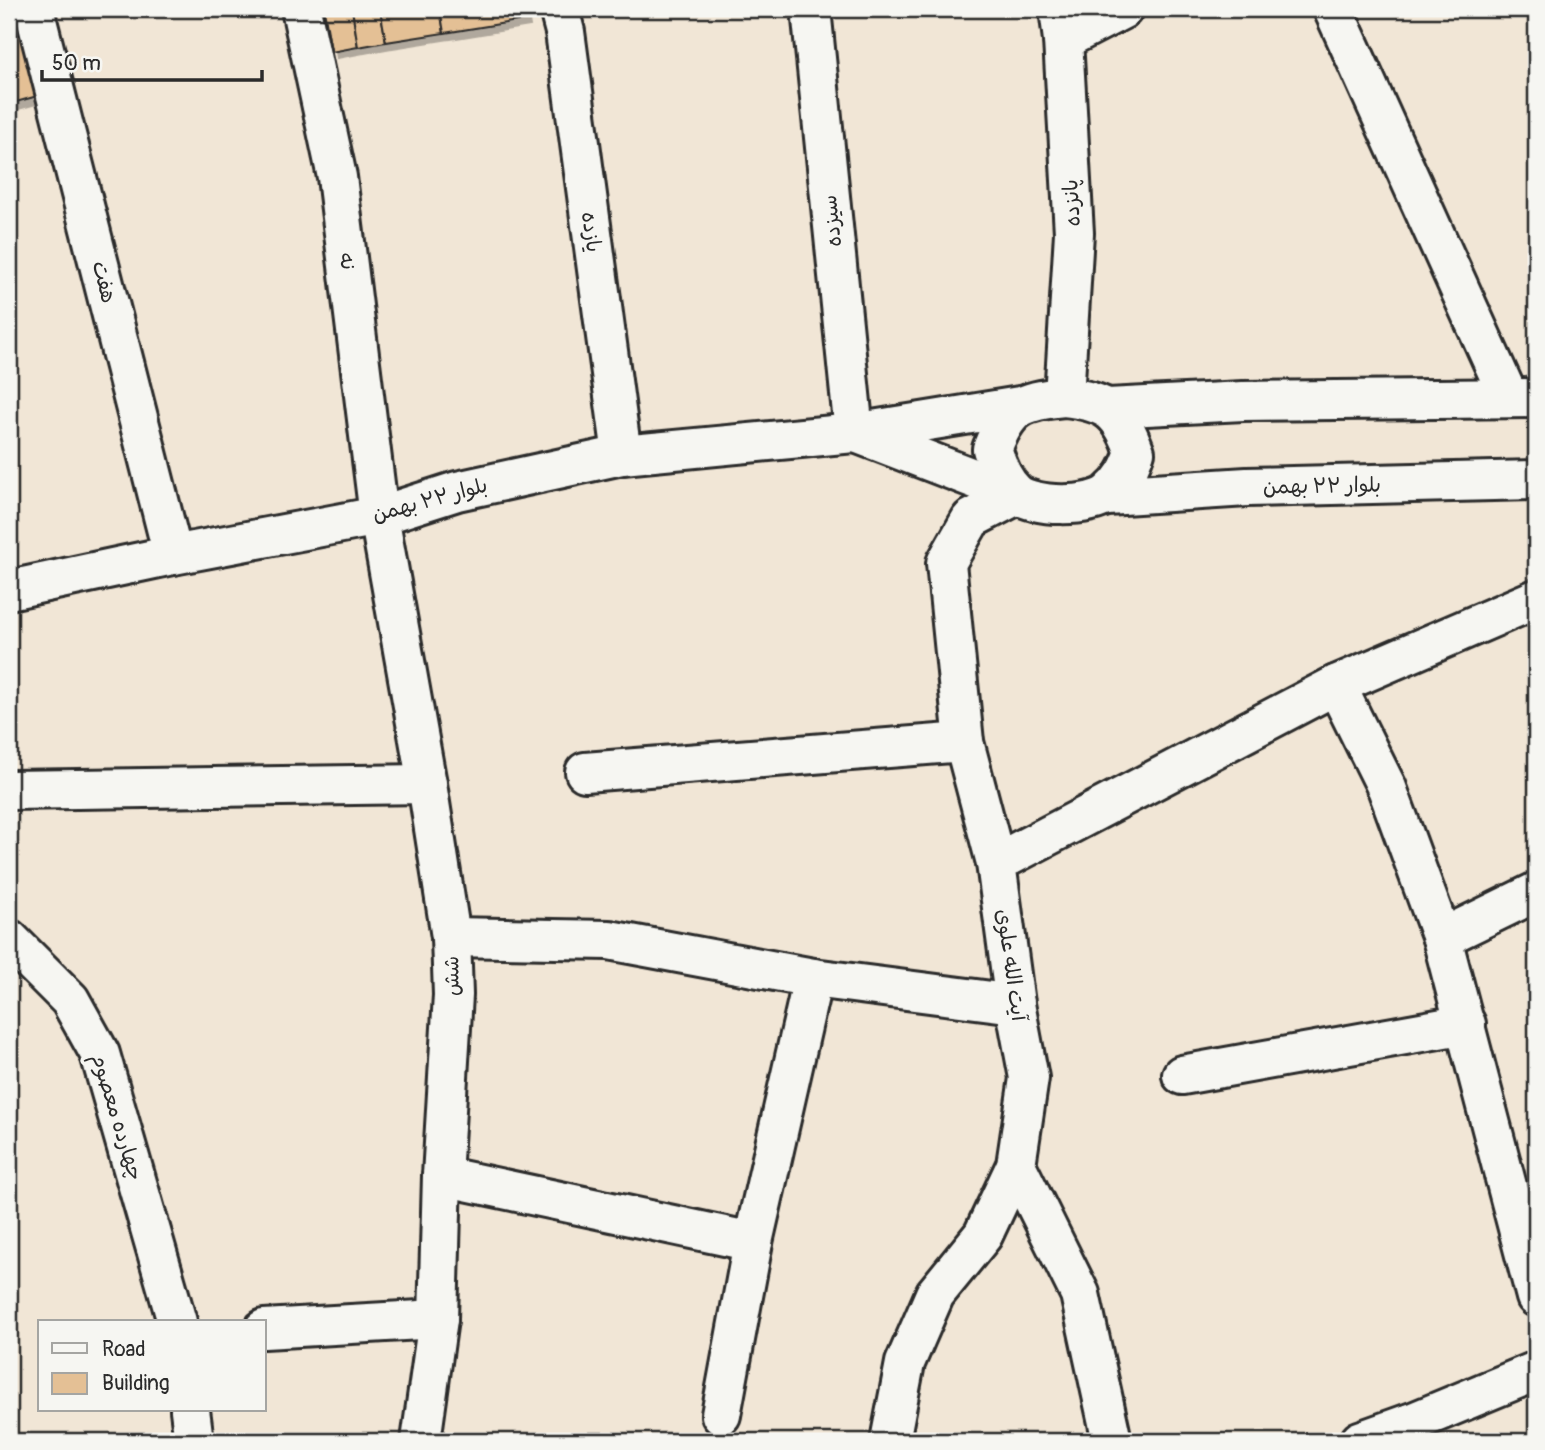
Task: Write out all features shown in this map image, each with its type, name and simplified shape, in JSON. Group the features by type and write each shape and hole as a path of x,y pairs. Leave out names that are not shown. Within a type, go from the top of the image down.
{"street":[{"name":"هفت","path":"34,9 173,555"},
{"name":"نه","path":"301,9 337,177 379,516"},
{"name":"یازده","path":"559,9 622,455"},
{"name":"سیزده","path":"811,9 854,432"},
{"path":"1061,24 1123,9"},
{"path":"1108,408 1126,426 1135,452 1125,477 1107,496 1084,503 1063,505 1041,502 1017,495 1001,475 992,449 1002,424 1020,406 1042,399 1064,397 1085,400 1108,408 1243,401 1522,398 1333,9"},
{"name":"پانزده","path":"1061,24 1074,233 1064,397"},
{"name":"بلوار ۲۲ بهمن","path":"9,590 173,555 379,516 457,491 622,455 854,432 1020,406"},
{"name":"بلوار ۲۲ بهمن","path":"854,432 1017,495"},
{"name":"بلوار ۲۲ بهمن","path":"1107,496 1247,488 1536,480"},
{"name":"آیت الله علوی","path":"890,1441 905,1363 935,1294 983,1235 1016,1165 1029,1078 1015,1004 996,863 964,742 946,563 971,519 1017,495"},
{"name":"شش","path":"379,516 427,784 451,937 453,995 442,1176 438,1319 421,1441"},
{"path":"996,863 1336,685 1536,599"},
{"path":"1336,685 1387,788 1442,939 1536,1297"},
{"path":"585,772 964,742"},
{"path":"9,790 427,784"},
{"path":"1442,939 1536,892"},
{"path":"451,937 609,940 813,978 1015,1004"},
{"name":"چهارده معصوم","path":"9,939 70,1000 100,1054 176,1320"},
{"path":"721,1415 753,1242 813,978"},
{"path":"1182,1075 1466,1024"},
{"path":"1016,1165 1080,1294 1112,1441"},
{"path":"442,1176 753,1242"},
{"path":"266,1329 438,1319"},
{"path":"1360,1441 1536,1371"},
{"path":"190,1412 194,1441"}],"building":[{"path":"9,9 17,9 41,95 9,104"},
{"path":"324,9 352,9 358,47 331,52"},
{"path":"352,9 380,9 386,42 358,47"},
{"path":"380,9 440,9 444,33 386,42"},
{"path":"440,9 522,9 524,20 444,33"}]}
